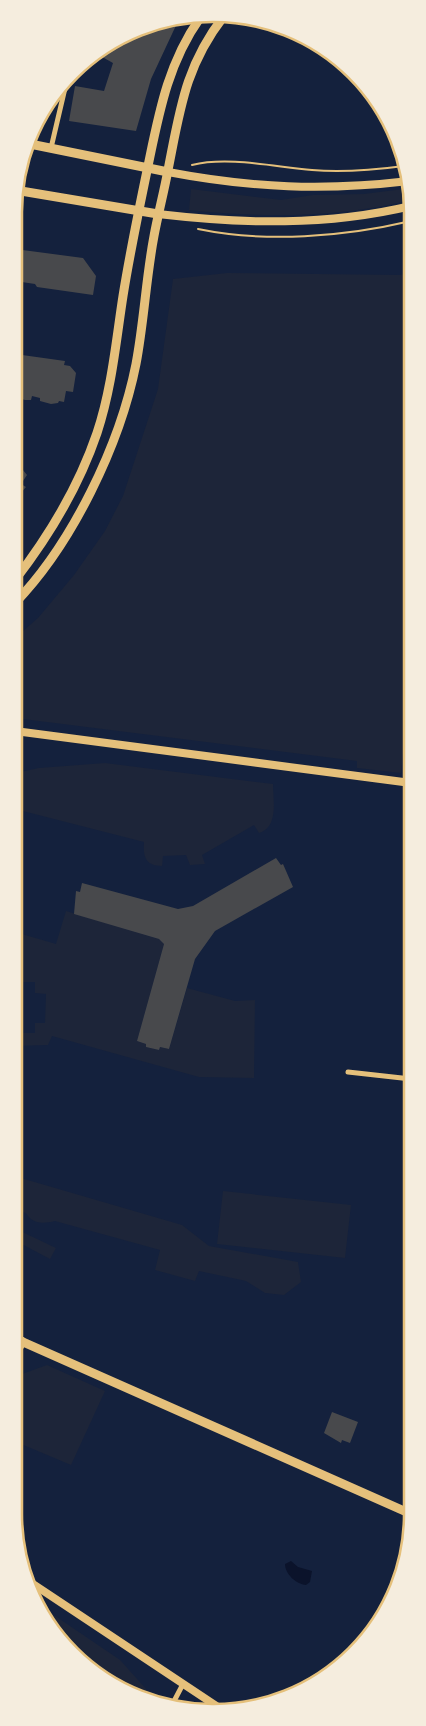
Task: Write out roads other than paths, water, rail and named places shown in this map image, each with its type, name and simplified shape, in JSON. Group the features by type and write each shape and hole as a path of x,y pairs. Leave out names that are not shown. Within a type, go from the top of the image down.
{"main road":[{"path":"22,570 61,511 80,474 97,434 112,374 137,211 148,168 160,104 169,75 186,38 196,23"},
{"path":"22,595 34,582 73,525 94,487 110,447 136,364 158,214 185,89 209,36 219,23"},
{"path":"35,145 168,172"},
{"path":"24,191 158,214"},
{"path":"22,1342 404,1511"}],"street":[{"path":"50,148 63,96"},
{"path":"168,172 275,186 311,188 347,187 401,182"},
{"path":"158,214 229,221 279,223 344,218 404,207"},
{"path":"22,732 404,782"},
{"path":"348,1072 404,1078"},
{"path":"37,1587 214,1704"},
{"path":"175,1700 184,1684"}]}
